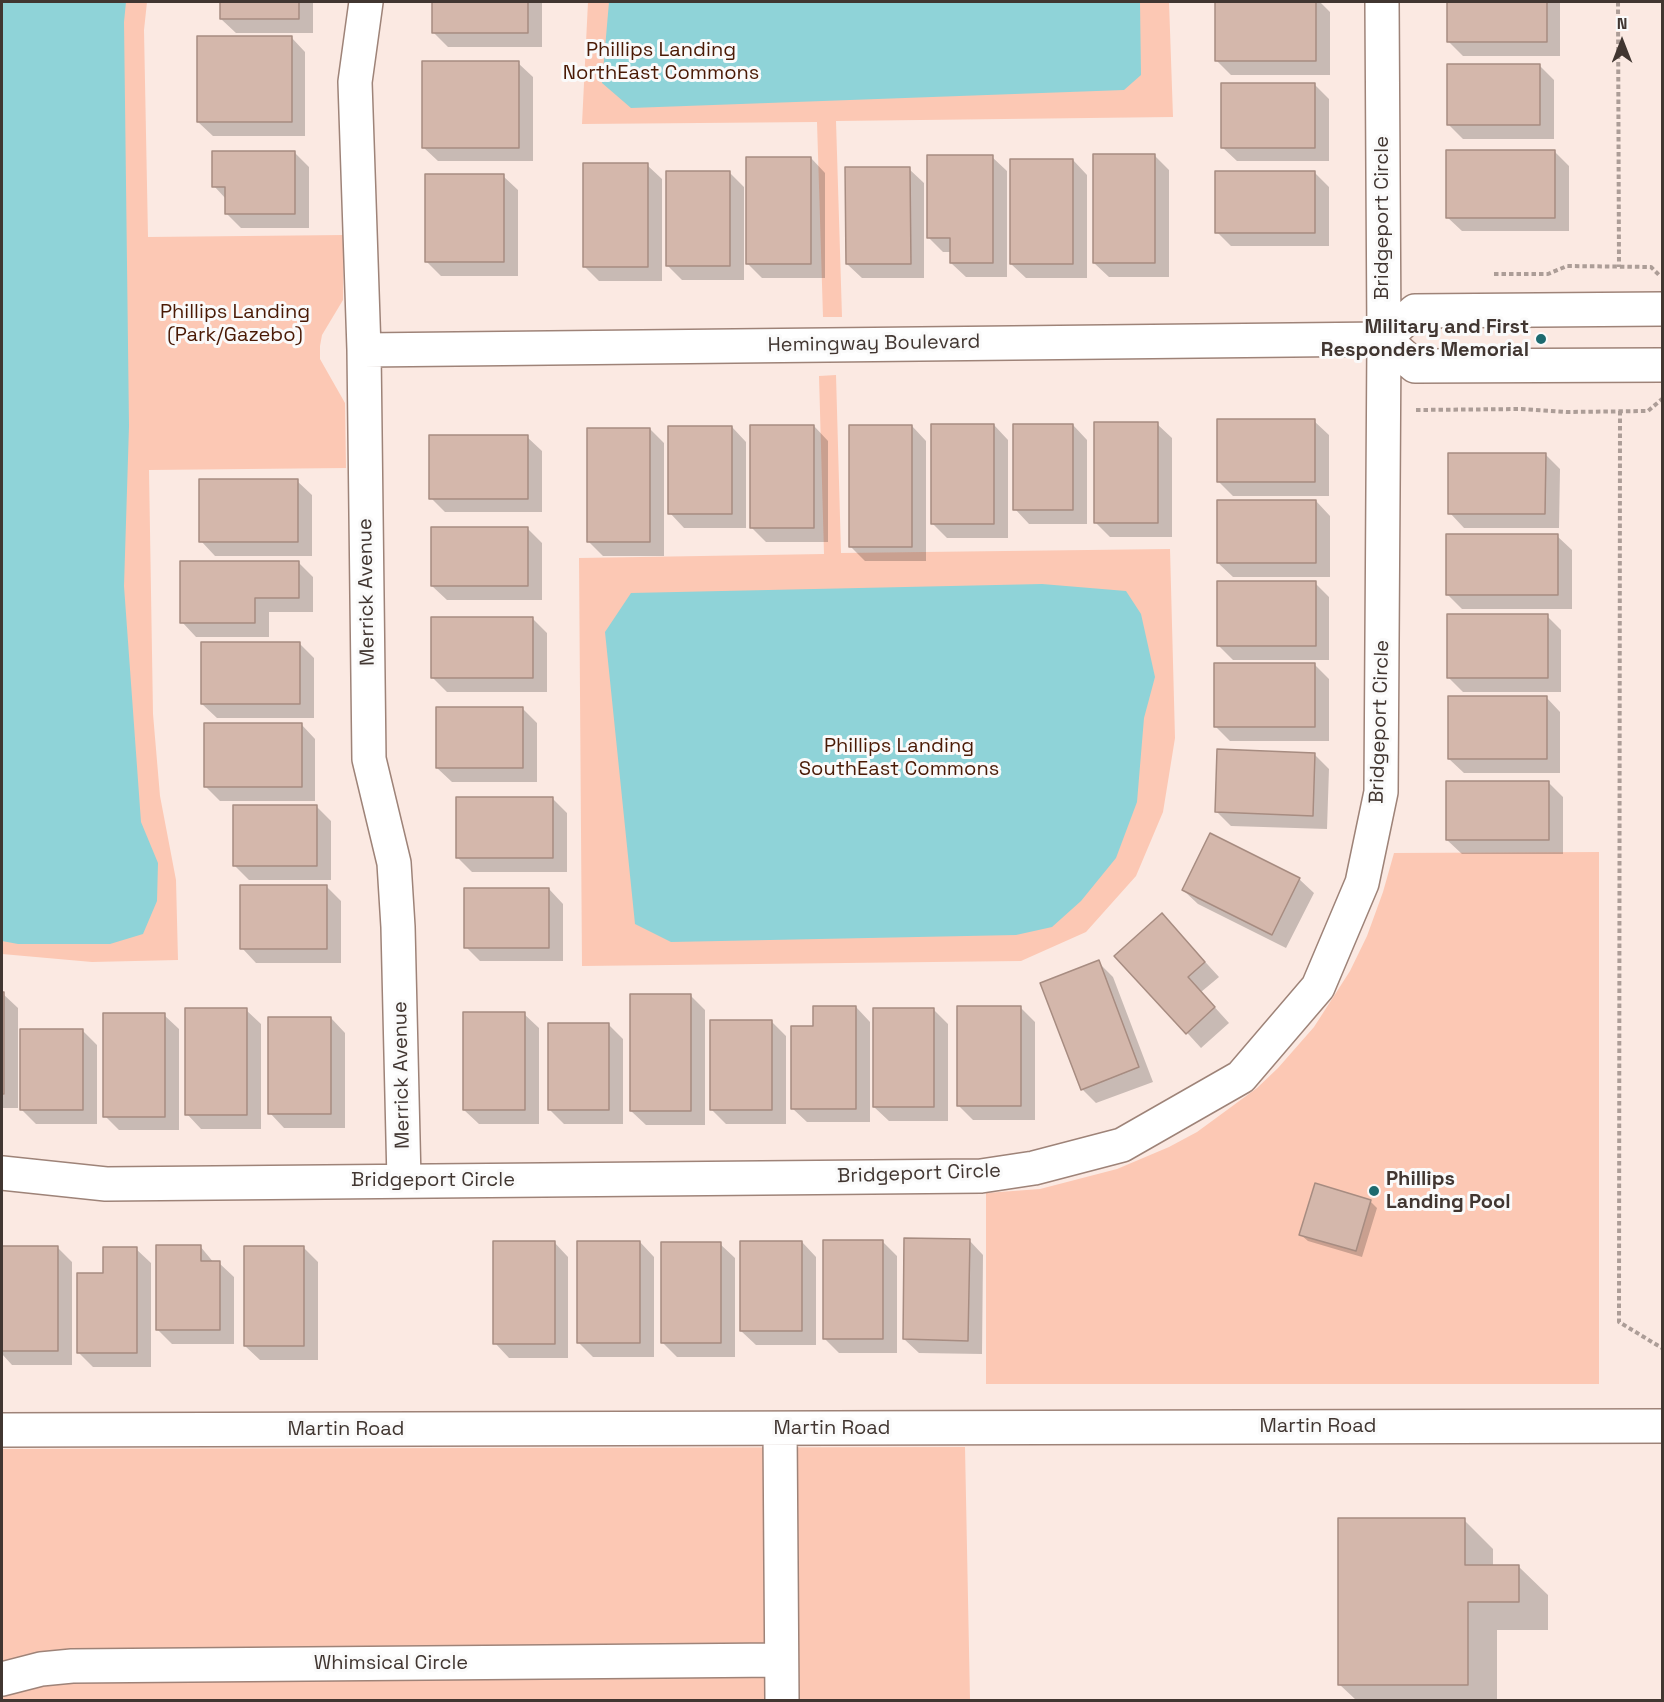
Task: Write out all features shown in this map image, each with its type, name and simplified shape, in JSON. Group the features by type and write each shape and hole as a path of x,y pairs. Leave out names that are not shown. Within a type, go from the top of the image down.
{"street":[{"name":"Merrick Avenue","path":"366,2 355,82 364,350 369,759 394,863 398,927 404,1181"},
{"name":"Bridgeport Circle","path":"2,1173 106,1184 981,1176 1034,1168 1122,1145 1241,1077 1318,987 1362,883 1381,792 1384,339 1382,2"},
{"path":"1662,309 1415,311 1384,339 1415,366 1662,365"},
{"name":"Hemingway Boulevard","path":"364,350 1384,339"},
{"name":"Martin Road","path":"2,1430 1662,1426"},
{"path":"780,1429 782,1701"},
{"name":"Whimsical Circle","path":"2,1679 41,1669 72,1666 781,1660"}],"path":[{"path":"1618,2 1619,267"},
{"path":"1491,274 1548,274 1567,266 1651,267 1662,279"},
{"path":"1416,410 1648,411 1662,398"},
{"path":"1620,411 1619,1322 1662,1348"}],"green space":[{"name":"Phillips Landing (Park/Gazebo)","path":"2,2 147,2 144,30 148,237 344,235 343,300 322,335 320,359 345,403 346,468 149,470 153,714 160,796 176,880 178,960 92,962 2,954"},
{"name":"Phillips Landing NorthEast Commons","path":"588,2 1169,2 1173,117 836,121 842,317 823,317 817,122 582,124"},
{"name":"Phillips Landing SouthEast Commons","path":"836,375 841,553 1170,549 1175,738 1163,812 1136,876 1086,932 1021,961 582,966 579,558 824,554 819,376"},
{"path":"1599,852 1599,1384 986,1384 986,1193 1040,1189 1117,1169 1169,1147 1197,1132 1257,1088 1314,1027 1350,971 1367,936 1394,853"},
{"path":"965,1447 970,1700 2,1700 2,1449"}],"water":[{"path":"2,2 126,2 124,22 129,426 124,586 141,822 158,863 157,901 143,934 110,944 18,944 2,941"},
{"name":"Phillips Landing NorthEast Commons","path":"609,2 1140,2 1141,75 1124,90 631,108 602,83"},
{"name":"Phillips Landing SouthEast Commons","path":"1042,584 1126,591 1141,614 1155,677 1144,718 1137,802 1116,858 1081,901 1052,927 1016,935 671,942 635,924 605,632 631,593"}],"building":[{"path":"220,2 299,2 299,19 220,19"},
{"path":"432,2 528,2 528,33 432,33"},
{"path":"1215,2 1316,2 1316,61 1215,61"},
{"path":"1447,2 1547,2 1547,42 1447,42"},
{"path":"197,36 292,36 292,122 197,122"},
{"path":"422,61 519,61 519,148 422,148"},
{"path":"1447,64 1540,64 1540,125 1447,125"},
{"path":"1221,83 1315,83 1315,148 1221,148"},
{"path":"1446,150 1555,150 1555,218 1446,218"},
{"path":"212,151 295,151 295,214 225,214 225,187 212,187"},
{"path":"1093,154 1155,154 1155,263 1093,263"},
{"path":"927,155 993,155 993,263 950,263 950,238 927,238"},
{"path":"746,157 811,157 811,264 746,264"},
{"path":"1010,159 1073,159 1073,264 1010,264"},
{"path":"583,163 648,163 648,267 583,267"},
{"path":"845,167 910,167 911,264 846,264"},
{"path":"666,171 730,171 730,266 666,266"},
{"path":"1215,171 1315,171 1315,233 1215,233"},
{"path":"425,174 504,174 504,262 425,262"},
{"path":"1217,419 1315,419 1315,482 1217,482"},
{"path":"1094,422 1158,422 1158,523 1094,523"},
{"path":"931,424 994,424 994,524 931,524"},
{"path":"1013,424 1073,424 1073,510 1013,510"},
{"path":"750,425 814,425 814,528 750,528"},
{"path":"849,425 912,425 912,547 849,547"},
{"path":"668,426 732,426 732,514 668,514"},
{"path":"587,428 650,428 650,542 587,542"},
{"path":"429,435 528,435 528,499 429,499"},
{"path":"1448,453 1546,453 1545,514 1448,514"},
{"path":"199,479 298,479 298,542 199,542"},
{"path":"1217,500 1316,500 1316,563 1217,563"},
{"path":"431,527 528,527 528,586 431,586"},
{"path":"1446,534 1558,534 1558,595 1446,595"},
{"path":"180,561 299,561 299,598 255,598 255,623 180,623"},
{"path":"1217,581 1316,581 1316,646 1217,646"},
{"path":"1447,614 1548,614 1548,678 1447,678"},
{"path":"431,617 533,617 533,678 431,678"},
{"path":"201,642 300,642 300,704 201,704"},
{"path":"1214,663 1315,663 1315,727 1214,727"},
{"path":"1448,696 1547,696 1547,759 1448,759"},
{"path":"436,707 523,707 523,768 436,768"},
{"path":"204,723 302,723 302,787 204,787"},
{"path":"1217,749 1315,753 1313,816 1215,812"},
{"path":"1446,781 1549,781 1549,840 1446,840"},
{"path":"456,797 553,797 553,858 456,858"},
{"path":"233,805 317,805 317,866 233,866"},
{"path":"1210,833 1300,878 1272,935 1182,890"},
{"path":"240,885 327,885 327,949 240,949"},
{"path":"464,888 549,888 549,948 464,948"},
{"path":"1162,913 1205,962 1188,977 1215,1007 1186,1034 1114,956"},
{"path":"1099,960 1139,1067 1081,1090 1040,983"},
{"path":"2,992 4,992 4,1094 2,1094"},
{"path":"630,994 691,994 691,1111 630,1111"},
{"path":"813,1006 856,1006 856,1109 791,1109 791,1026 813,1026"},
{"path":"957,1006 1021,1006 1021,1106 957,1106"},
{"path":"185,1008 247,1008 247,1115 185,1115"},
{"path":"873,1008 934,1008 934,1107 873,1107"},
{"path":"463,1012 525,1012 525,1110 463,1110"},
{"path":"103,1013 165,1013 165,1117 103,1117"},
{"path":"268,1017 331,1017 331,1114 268,1114"},
{"path":"710,1020 772,1020 772,1110 710,1110"},
{"path":"548,1023 609,1023 609,1110 548,1110"},
{"path":"20,1029 83,1029 83,1110 20,1110"},
{"path":"1315,1183 1371,1200 1356,1251 1299,1235"},
{"path":"904,1238 970,1239 968,1341 903,1339"},
{"path":"823,1240 883,1240 883,1339 823,1339"},
{"path":"493,1241 555,1241 555,1344 493,1344"},
{"path":"577,1241 640,1241 640,1343 577,1343"},
{"path":"740,1241 802,1241 802,1331 740,1331"},
{"path":"661,1242 721,1242 721,1343 661,1343"},
{"path":"156,1245 201,1245 201,1261 220,1261 220,1330 156,1330"},
{"path":"2,1246 58,1246 58,1351 2,1351"},
{"path":"244,1246 304,1246 304,1346 244,1346"},
{"path":"103,1247 137,1247 137,1353 77,1353 77,1273 103,1273"},
{"path":"1338,1518 1465,1518 1465,1565 1519,1565 1519,1602 1468,1602 1468,1685 1338,1685"}],"place":[{"name":"Military and First Responders Memorial","path":"1541,339"},
{"name":"Phillips Landing Pool","path":"1374,1191"}]}
